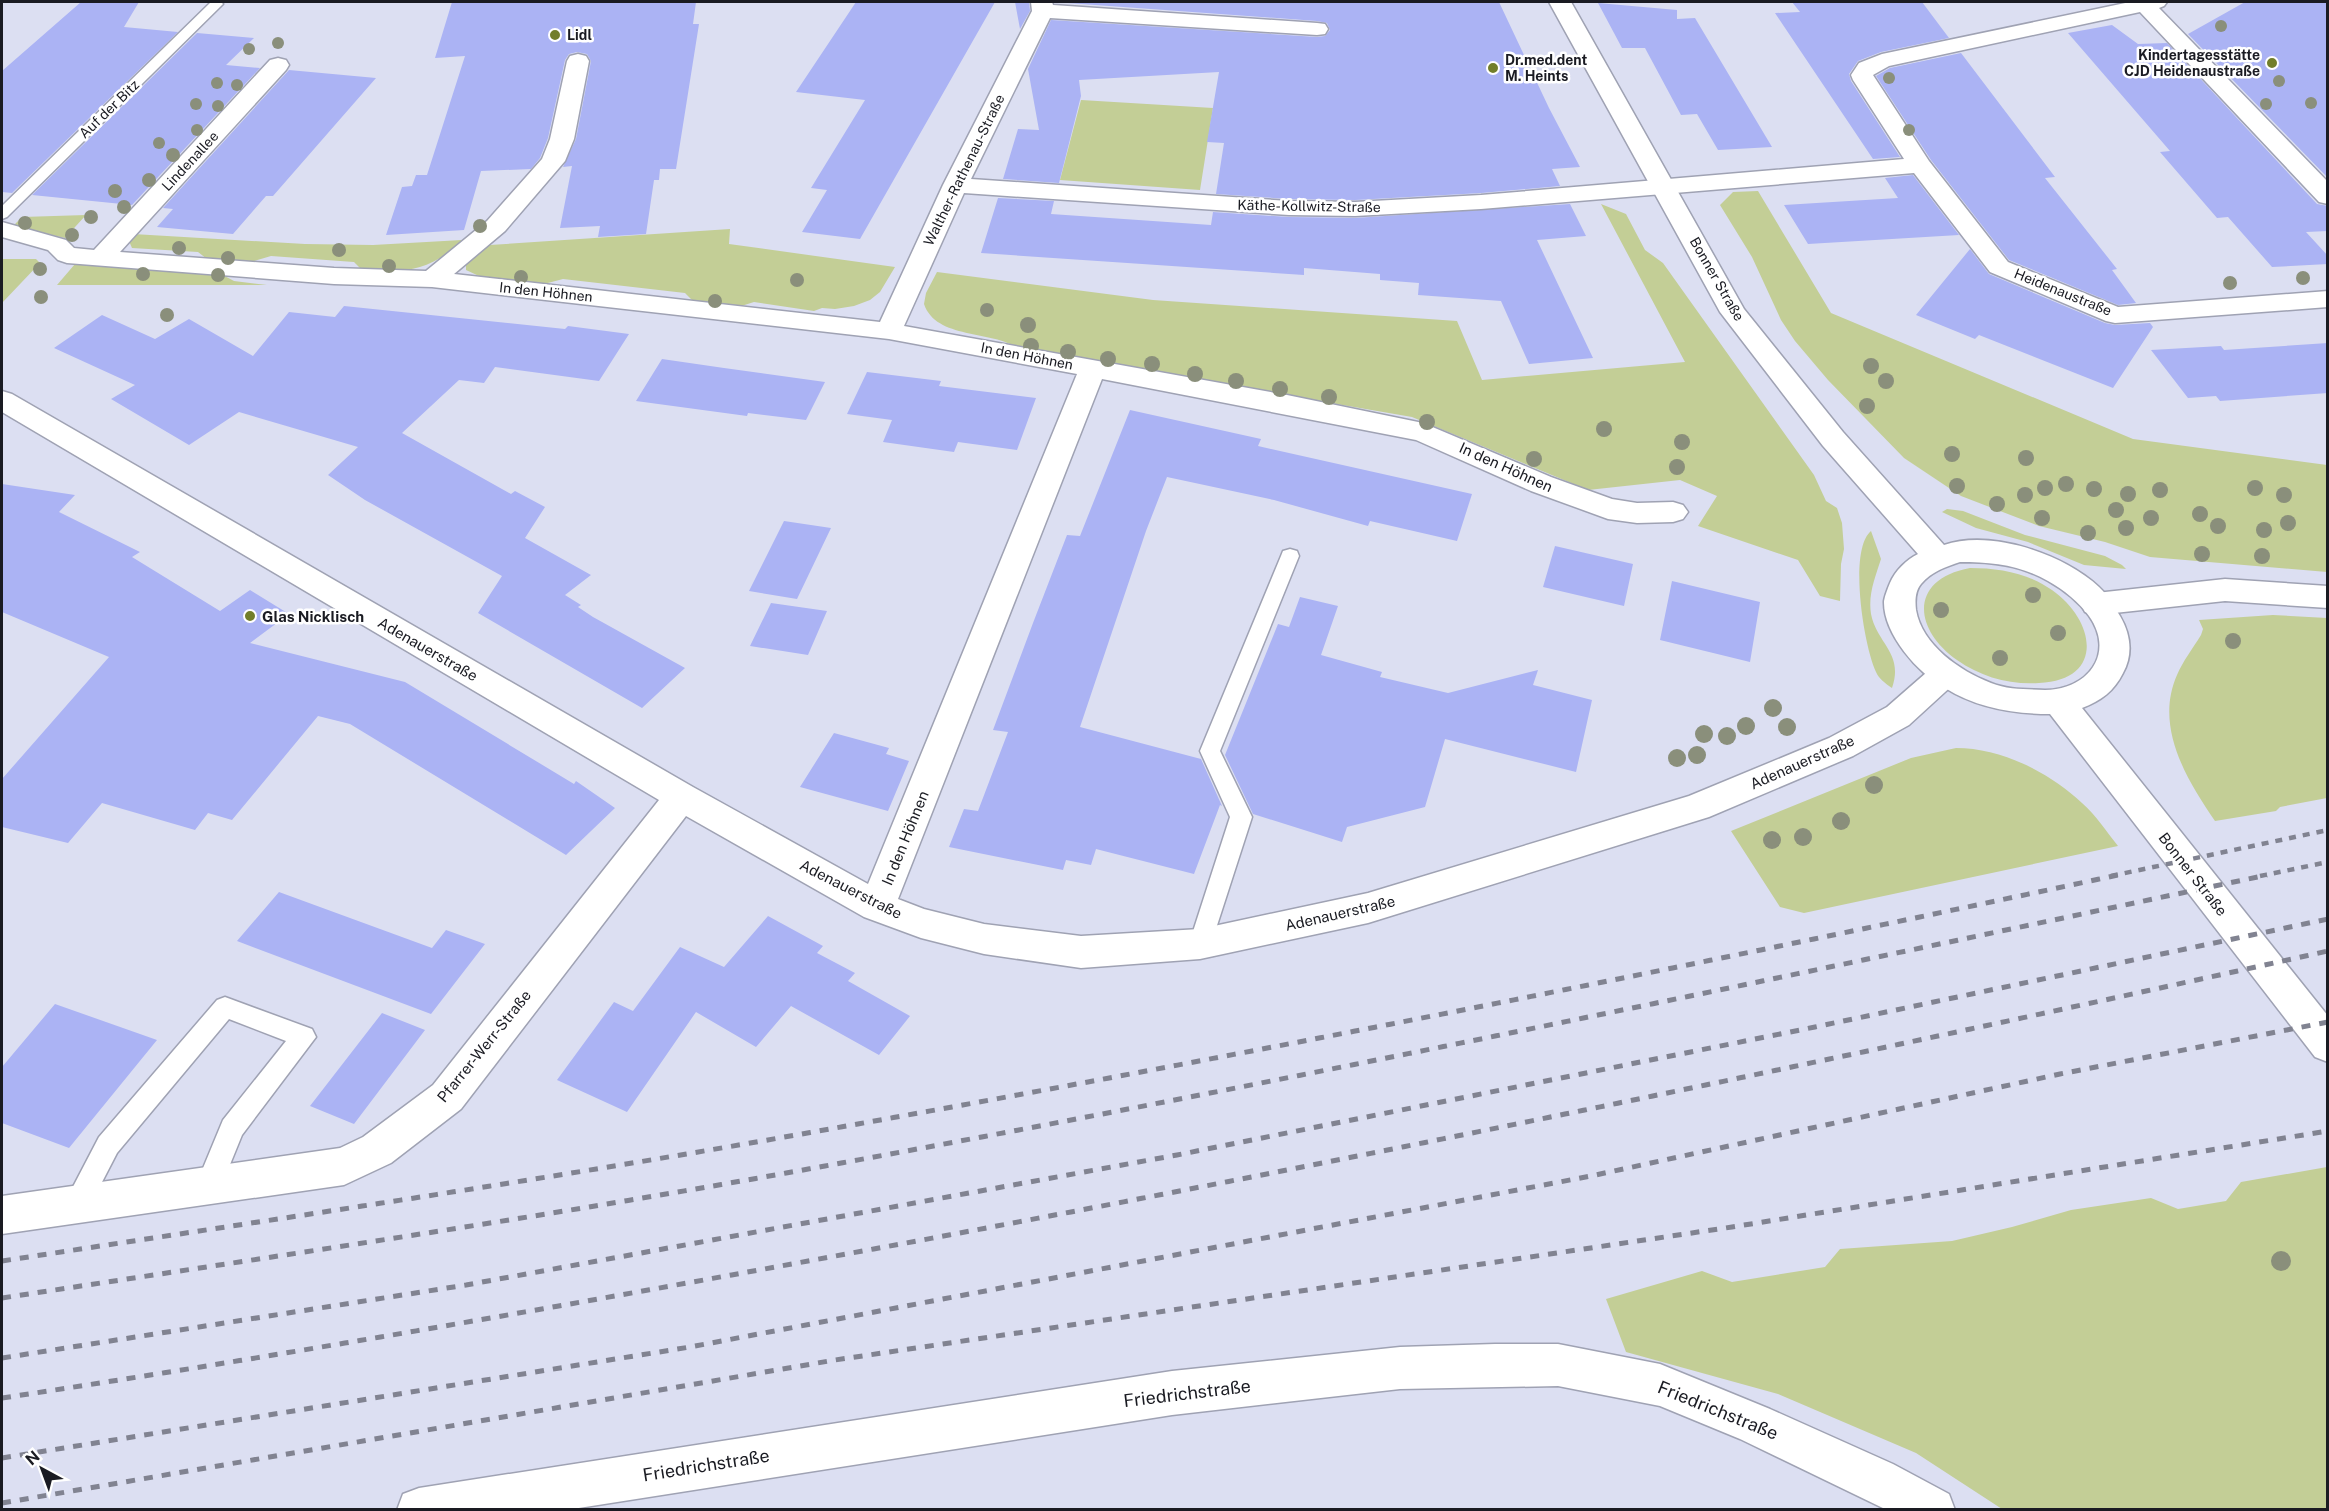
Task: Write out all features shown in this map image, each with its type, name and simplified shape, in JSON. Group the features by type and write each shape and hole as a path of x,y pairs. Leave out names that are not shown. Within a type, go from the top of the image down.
{"street":[{"name":"Bonner Straße","path":"1560,2 1733,312 1833,439 1936,556"},
{"name":"Heidenaustraße","path":"2328,197 2150,3 1893,58 1867,68 1862,75 1920,165 1999,267 2115,315 2328,300"},
{"name":"Walther-Rathenau-Straße","path":"889,331 955,185 1043,6 1317,29"},
{"path":"432,279 496,226 553,161 562,139 579,60"},
{"name":"Lindenallee","path":"101,257 278,65"},
{"path":"1663,186 1766,180 1920,165"},
{"name":"Käthe-Kollwitz-Straße","path":"955,185 1289,208 1446,205 1663,186"},
{"name":"In den Höhnen","path":"2,229 57,244 67,255 334,276 432,279 889,331 1287,404 1423,432 1541,484 1608,509 1637,513 1673,512"},
{"name":"In den Höhnen","path":"877,906 1092,369"},
{"name":"Adenauerstraße","path":"2,400 681,797 877,906 921,923 984,939 1081,952 1200,944 1368,908 1697,807 1841,747 1898,716 1945,674"},
{"path":"1958,551 1983,551 2008,554 2033,562 2072,583 2096,604 2112,629 2115,654 2108,676 2087,693 2059,702 2021,702 1980,692 1945,674 1916,648 1901,620 1899,593 1912,571 1936,556 1958,551"},
{"path":"2096,604 2225,590 2328,597"},
{"name":"Bonner Straße","path":"2059,702 2328,1045"},
{"name":"Pfarrer-Werr-Straße","path":"2,1215 344,1166 377,1150 447,1096 681,797"},
{"name":"Friedrichstraße","path":"419,1509 1172,1393 1400,1368 1495,1365 1558,1365 1660,1385 1755,1424 1875,1495 1934,1509"}],"lane":[{"name":"Auf der Bitz","path":"2,214 216,4"},
{"path":"1200,944 1241,818 1210,751 1290,556"},
{"path":"76,1206 108,1145 225,1007 304,1037 232,1128 209,1185"}],"green space":[{"path":"1081,100 1213,108 1200,190 1060,180"},
{"path":"1758,191 1831,313 2133,439 2327,465 2327,572 2150,557 2105,542 2039,526 1961,496 1904,458 1828,380 1795,341 1781,320 1752,257 1720,205 1733,192"},
{"path":"1601,204 1626,214 1645,250 1663,263 1814,475 1826,501 1837,508 1842,523 1844,549 1841,564 1840,601 1820,596 1798,560 1698,526 1717,496 1680,480 1588,490 1412,417 1019,349 1008,343 940,324 924,304 926,293 937,272 1153,300 1457,321 1482,380 1685,362"},
{"path":"86,215 65,238 13,226 22,217"},
{"path":"730,229 729,244 895,267 880,292 870,300 854,306 835,309 822,308 814,311 754,302 735,308 694,302 685,293 563,279 544,284 479,276 466,270 466,261 480,248 490,245"},
{"path":"133,234 305,244 373,245 462,240 451,250 428,264 416,268 389,271 360,268 354,262 271,256 251,262 207,259 198,252 132,248 129,241"},
{"path":"2,259 36,259 40,263 2,303"},
{"path":"75,264 219,273 234,281 267,285 57,285"},
{"path":"1947,509 1963,511 2025,535 2105,556 2126,569 2084,565 2028,542 1976,528 1942,512"},
{"path":"1871,531 1881,559 1874,579 1870,607 1874,624 1895,666 1892,688 1881,679 1871,660 1860,599 1860,558 1864,541"},
{"path":"1970,568 2002,570 2033,579 2052,590 2067,603 2078,617 2085,632 2087,647 2084,660 2075,672 2060,679 2039,683 2017,683 1996,679 1976,671 1957,660 1942,647 1932,634 1926,620 1924,606 1928,594 1936,583 1950,574"},
{"path":"2273,615 2327,618 2327,798 2280,807 2276,811 2215,821 2194,788 2177,752 2169,714 2171,695 2179,670 2201,635 2203,629 2199,620"},
{"path":"1956,748 1990,752 2007,757 2055,781 2087,808 2118,846 1804,913 1780,907 1731,831 1911,758"},
{"path":"2327,1167 2327,1509 2002,1509 1916,1453 1778,1394 1626,1352 1606,1299 1702,1271 1732,1282 1825,1267 1840,1249 1952,1241 2071,1210 2151,1198 2178,1209 2226,1201 2241,1182"}],"building":[{"path":"81,2 139,2 124,27 178,32 12,193 2,192 2,71"},
{"path":"452,2 696,2 693,24 699,24 676,169 660,169 659,180 654,180 646,234 598,237 600,226 560,228 572,166 563,167 576,139 591,61 587,54 577,52 569,54 565,60 548,138 540,158 531,169 481,171 464,230 386,235 402,187 412,186 416,175 427,175 465,56 435,58"},
{"path":"856,2 995,2 860,239 802,232 827,190 811,188 865,100 796,92"},
{"path":"1015,2 1029,2 1030,11 1020,29"},
{"path":"1054,2 1499,2 1549,108 1580,167 1552,169 1560,186 1481,193 1355,200 1289,199 1216,194 1224,143 1207,142 1219,72 1079,80 1081,96 1059,183 1003,179 1018,129 1039,130 1028,69 1051,20 1317,37 1325,36 1330,30 1327,23 1317,21"},
{"path":"1792,2 1922,2 1949,38 1881,52 1858,61 1849,74 1851,81 1900,157 1873,159 1775,13 1800,12"},
{"name":"Kindertagesstätte CJD Heidenaustraße","path":"2245,2 2328,2 2328,178 2188,34"},
{"path":"1598,3 1677,10 1677,19 1695,18 1772,147 1718,150 1697,114 1681,115 1645,48 1622,48"},
{"path":"2112,25 2138,44 2167,43 2317,204 2328,206 2328,231 2306,232 2328,256 2328,264 2272,267 2228,217 2217,218 2160,152 2170,151 2068,33"},
{"path":"197,33 254,38 226,65 260,68 132,205 32,195"},
{"path":"1961,53 2055,177 2045,178 2117,269 2112,270 2136,303 2118,305 2009,260 1931,160 1876,76 1890,68"},
{"path":"289,70 376,78 273,196 266,196 233,234 157,227 173,209 163,208"},
{"path":"1913,175 1959,235 1808,244 1784,205 1898,198 1885,178"},
{"path":"998,198 1054,201 1051,214 1211,225 1213,212 1355,218 1570,204 1586,236 1537,240 1593,358 1529,364 1501,301 1418,295 1419,283 1380,280 1380,274 1304,268 1304,275 981,253"},
{"path":"1970,249 1989,274 2105,323 2115,325 2150,323 2153,327 2113,388 1979,335 1975,339 1916,315"},
{"path":"344,306 565,329 568,326 629,334 599,381 495,367 484,383 459,380 402,433 511,494 515,491 545,507 525,538 591,575 565,595 581,605 578,607 593,617 685,668 642,708 478,613 502,576 365,500 328,475 358,447 239,412 189,445 111,399 135,385 54,348 102,315 155,339 189,319 253,356 289,312 335,317"},
{"path":"2328,343 2328,393 2220,401 2216,396 2188,398 2151,350 2221,346 2224,350"},
{"path":"662,359 825,382 806,420 748,413 747,416 636,401"},
{"path":"867,372 941,381 939,386 1036,398 1017,450 958,442 954,452 883,442 892,420 847,414"},
{"path":"1130,410 1261,439 1258,446 1472,494 1457,541 1370,521 1368,526 1274,500 1167,477 1146,531 1080,727 1201,759 1222,806 1220,805 1194,874 1096,849 1091,865 1066,860 1063,870 949,847 964,809 978,811 1008,732 993,730 1033,623 1067,535 1080,536"},
{"path":"2,484 75,495 59,512 140,552 132,557 220,611 250,590 289,614 250,643 405,682 574,784 576,781 615,808 566,855 350,724 318,716 232,820 208,813 195,830 102,803 68,843 2,827 2,779 109,657 2,612"},
{"path":"784,521 831,528 797,599 749,591"},
{"path":"1555,546 1633,564 1624,606 1543,587"},
{"path":"1672,581 1760,602 1750,662 1660,640"},
{"path":"1300,597 1338,606 1321,655 1382,672 1380,677 1448,693 1538,670 1533,685 1592,700 1576,772 1445,739 1425,807 1347,827 1342,842 1253,814 1225,755 1278,624 1289,627"},
{"path":"771,603 827,611 808,655 750,646"},
{"path":"834,733 889,748 886,754 909,761 888,811 800,787"},
{"path":"279,892 432,948 446,930 485,944 431,1014 237,941"},
{"path":"768,916 823,946 817,953 855,973 848,981 910,1016 879,1055 791,1006 756,1047 696,1012 627,1112 557,1080 614,1002 633,1011 680,947 724,967"},
{"path":"55,1004 157,1040 69,1148 2,1123 2,1067"},
{"path":"382,1013 425,1030 354,1124 310,1106"}],"railway":[{"path":"2111,876 2328,830"},
{"path":"2260,876 2328,862"},
{"path":"2,1261 619,1165 986,1101 1472,1008 2118,875"},
{"path":"2,1298 620,1202 825,1166 1187,1098 1908,951 2267,875"},
{"path":"2,1358 466,1285 1177,1155 1815,1027 2328,919"},
{"path":"2,1398 460,1323 1094,1208 1624,1102 2328,951"},
{"path":"2,1458 690,1347 1591,1176 2060,1074 2328,1022"},
{"path":"2,1503 835,1360 1732,1227 2328,1131"}],"place":[{"name":"Lidl","path":"555,35"},
{"name":"Kindertagesstätte CJD Heidenaustraße","path":"2272,63"},
{"name":"Dr.med.dent M. Heints","path":"1493,68"},
{"name":"Glas Nicklisch","path":"250,616"}]}
